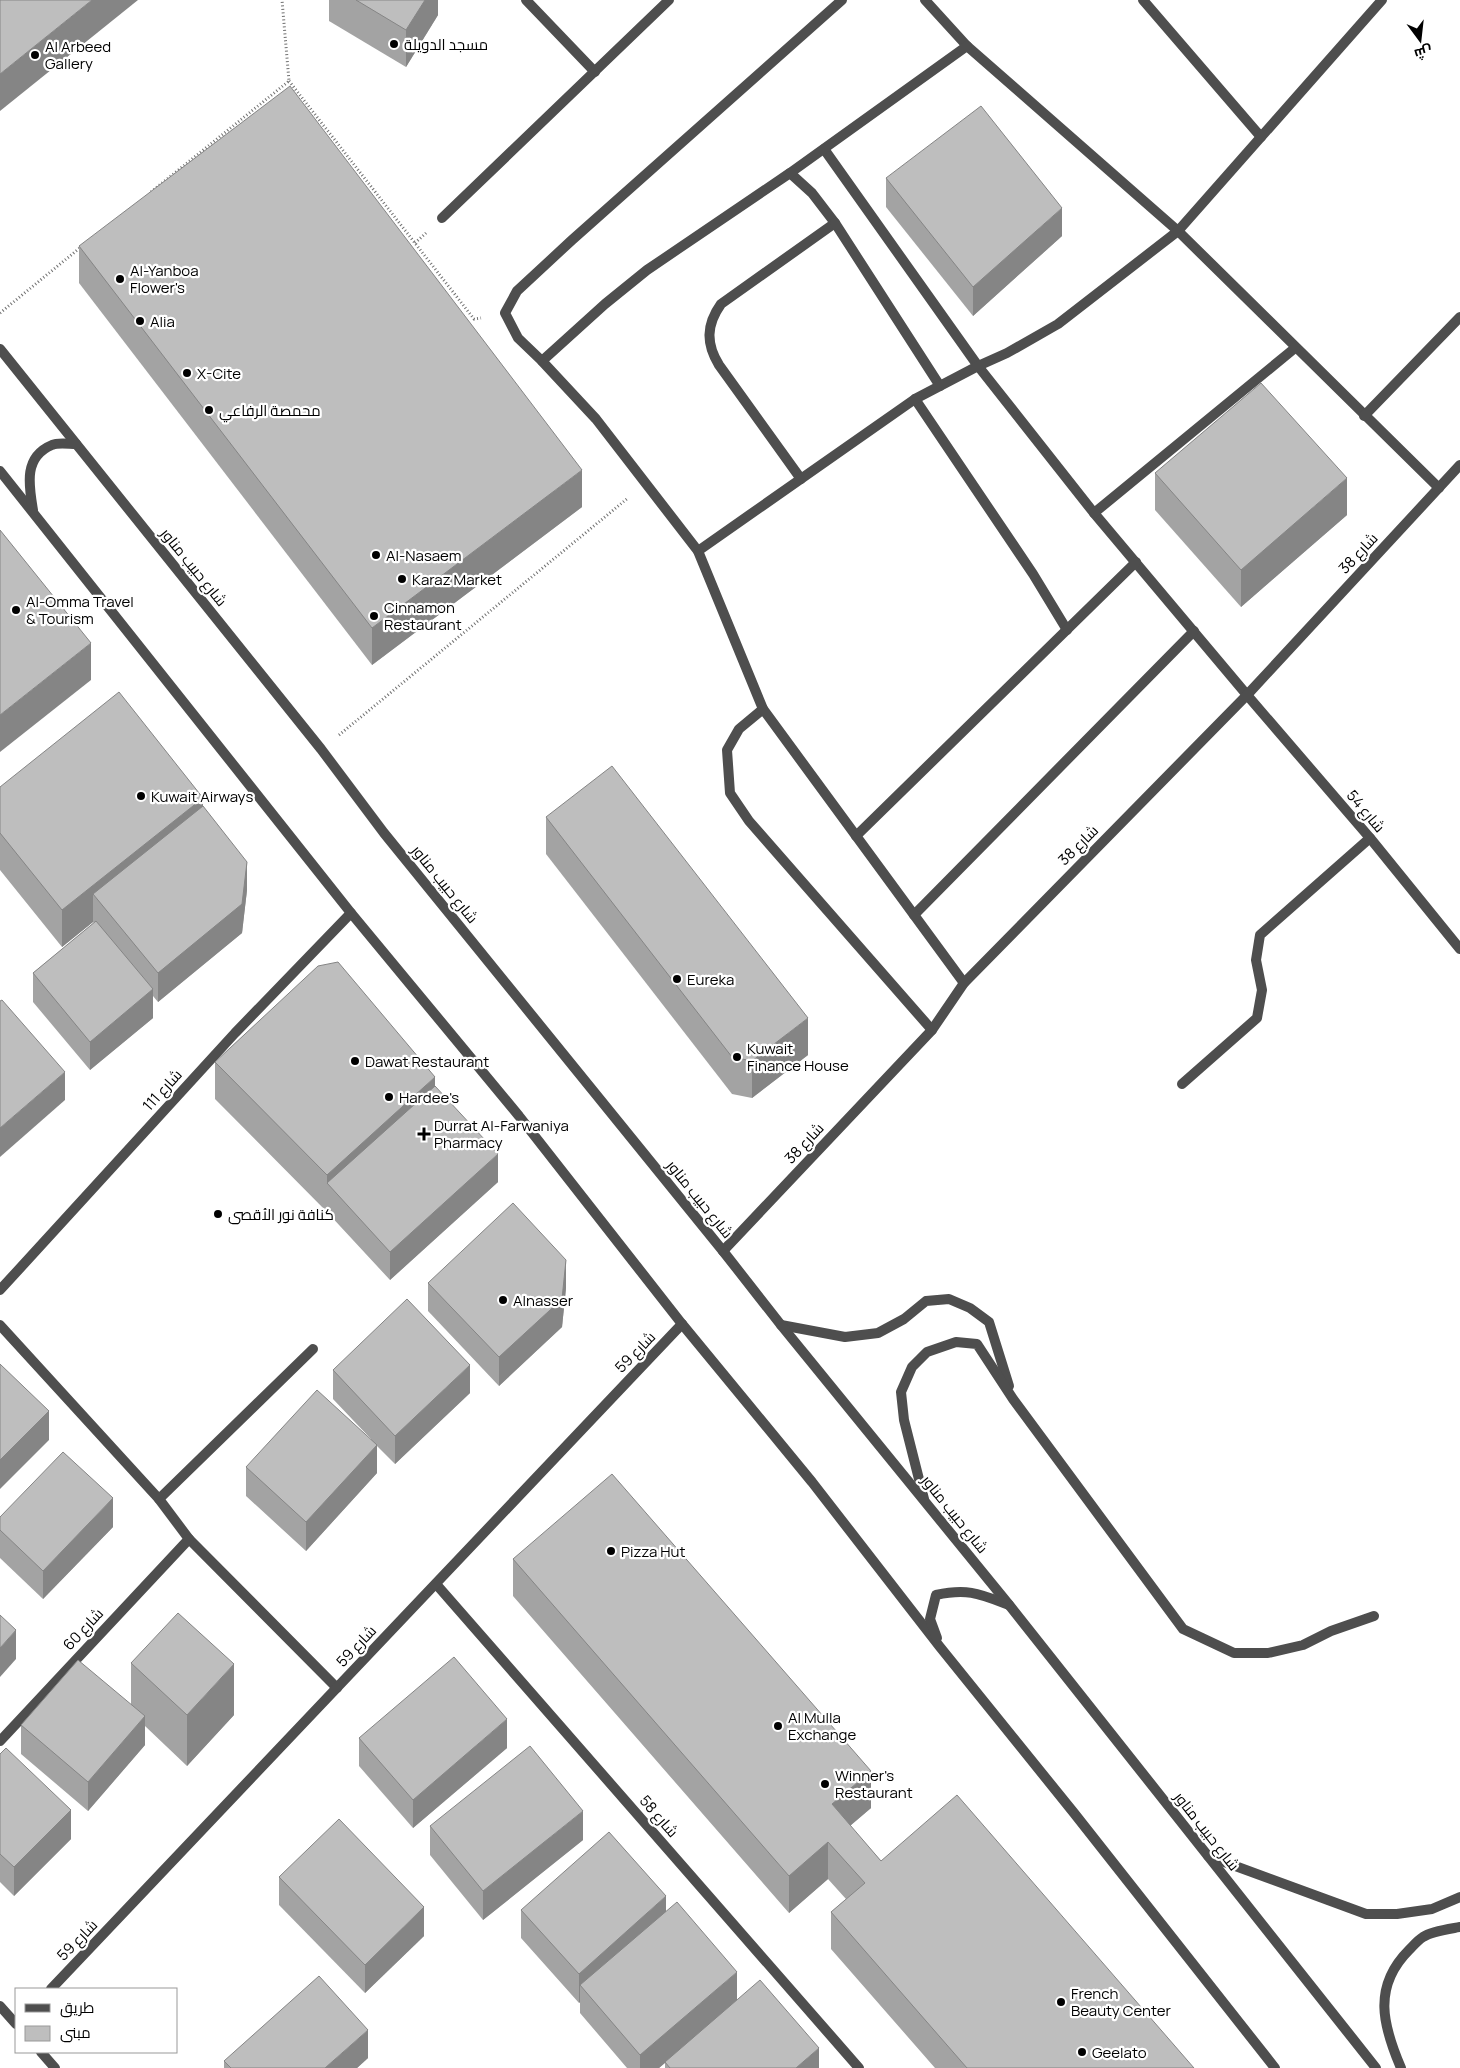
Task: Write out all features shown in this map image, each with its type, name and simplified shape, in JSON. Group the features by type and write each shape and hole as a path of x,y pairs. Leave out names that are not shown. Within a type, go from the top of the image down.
{"street":[{"path":"526,0 595,72"},
{"path":"442,218 669,0"},
{"path":"842,0 558,252 517,291 505,314 518,338 596,418 698,551 763,709 964,982"},
{"path":"925,0 967,46 1178,232 1439,488"},
{"path":"1143,0 1261,137"},
{"path":"698,551 916,399 1007,353 1058,324 1178,232 1382,0"},
{"path":"542,361 605,304 647,270 790,173 967,46"},
{"name":"شارع 54","path":"824,149 978,366 1094,513 1370,838 1460,949"},
{"path":"790,173 812,193 835,223 940,386"},
{"path":"801,479 719,365 712,353 709,340 710,326 714,314 730,296 835,223"},
{"path":"1364,416 1460,316"},
{"path":"1094,513 1295,348"},
{"name":"شارع حبيب مناور","path":"0,349 322,749 384,833 1010,1606 1376,2068"},
{"path":"916,399 1033,574 1066,630"},
{"path":"34,512 28,482 34,459 53,445 76,444"},
{"name":"شارع 38","path":"723,1251 932,1030 964,982 1247,695 1460,466"},
{"path":"0,471 351,913 519,1116 682,1324 812,1482 940,1647 1074,1812 1275,2068"},
{"path":"856,836 1136,562"},
{"path":"914,915 1194,631"},
{"path":"763,709 739,729 727,750 730,793 749,821 932,1030"},
{"path":"1182,1084 1257,1018 1262,990 1256,960 1260,935 1370,838"},
{"name":"شارع 111","path":"0,1290 235,1033 351,913"},
{"path":"781,1325 844,1338 878,1333 904,1318 926,1301 949,1299 970,1308 990,1322 1014,1399"},
{"path":"0,1324 159,1500 189,1539 337,1688"},
{"name":"شارع 59","path":"52,1988 682,1324"},
{"path":"924,1499 904,1420 901,1392 912,1367 927,1352 956,1342 977,1344 1014,1399 1183,1629 1234,1653 1268,1652 1302,1644 1331,1631 1374,1616"},
{"path":"159,1500 313,1350"},
{"name":"شارع 60","path":"0,1741 189,1539"},
{"name":"شارع 58","path":"436,1584 859,2068"},
{"path":"940,1647 930,1619 936,1595 952,1591 975,1591 1010,1606"},
{"path":"1208,1856 1366,1914 1397,1914 1432,1909 1460,1897"},
{"path":"1401,2068 1390,2043 1384,2018 1385,1990 1399,1960 1423,1936 1460,1927"},
{"path":"0,2006 15,2023"},
{"path":"41,2053 55,2068"}],"path":[{"path":"282,0 289,81 474,320 505,314"},
{"path":"145,197 289,81"},
{"path":"0,312 84,245"},
{"path":"322,749 646,484"}],"building":[{"path":"0,0 92,0 0,74"},
{"path":"356,0 425,0 406,30"},
{"path":"290,86 582,470 372,628 79,246"},
{"path":"981,106 1062,208 973,287 886,178"},
{"path":"1261,383 1347,478 1241,570 1155,473"},
{"path":"0,530 91,643 0,715"},
{"path":"119,692 203,798 62,910 0,833 0,787"},
{"path":"612,766 808,1018 752,1061 732,1057 546,817"},
{"path":"203,806 247,862 242,904 158,973 93,894"},
{"path":"96,921 153,989 90,1042 33,973"},
{"path":"338,962 435,1077 327,1175 215,1062 318,966"},
{"path":"2,1000 65,1072 0,1128 0,1001"},
{"path":"435,1086 498,1154 390,1252 327,1183"},
{"name":"Alnasser","path":"513,1203 566,1260 562,1299 499,1357 428,1283"},
{"path":"407,1299 470,1365 395,1436 333,1370"},
{"path":"0,1364 49,1411 0,1460"},
{"path":"317,1390 377,1445 306,1522 246,1467"},
{"path":"63,1452 113,1498 43,1571 0,1530 0,1517"},
{"path":"612,1474 871,1771 832,1804 881,1861 957,1795 1194,2068 967,2068 831,1912 865,1883 828,1842 789,1876 513,1559"},
{"path":"178,1613 234,1664 187,1715 131,1663"},
{"path":"0,1615 16,1630 0,1648"},
{"path":"454,1657 507,1719 413,1800 359,1738"},
{"path":"78,1660 145,1716 88,1782 21,1725"},
{"path":"530,1746 583,1811 483,1891 430,1826"},
{"path":"6,1748 71,1810 14,1867 0,1854 0,1754"},
{"path":"339,1819 424,1907 365,1965 279,1877"},
{"path":"609,1832 666,1896 579,1974 521,1910"},
{"path":"677,1902 737,1972 640,2055 580,1985"},
{"path":"319,1976 368,2030 325,2068 231,2068 224,2061"},
{"path":"760,1980 819,2048 796,2068 670,2068 665,2062"}],"place":[{"name":"مسجد الدويلة","path":"394,44"},
{"name":"Al Arbeed Gallery","path":"35,55"},
{"name":"Al-Yanboa Flower's","path":"120,279"},
{"name":"Alia","path":"140,321"},
{"name":"X-Cite","path":"187,373"},
{"name":"محمصة الرفاعي","path":"209,410"},
{"name":"Al-Nasaem","path":"376,555"},
{"name":"Karaz Market","path":"402,579"},
{"name":"Al-Omma Travel & Tourism","path":"16,610"},
{"name":"Cinnamon Restaurant","path":"374,616"},
{"name":"Kuwait Airways","path":"141,796"},
{"name":"Eureka","path":"677,979"},
{"name":"Kuwait Finance House","path":"737,1057"},
{"name":"Dawat Restaurant","path":"355,1061"},
{"name":"Hardee's","path":"389,1097"},
{"name":"Durrat Al-Farwaniya Pharmacy","path":"424,1134"},
{"name":"كنافة نور الأقصى","path":"218,1214"},
{"name":"Alnasser","path":"503,1300"},
{"name":"Pizza Hut","path":"611,1551"},
{"name":"Al Mulla Exchange","path":"778,1726"},
{"name":"Winner's Restaurant","path":"825,1784"},
{"name":"French Beauty Center","path":"1061,2002"},
{"name":"Geelato","path":"1082,2052"}]}
